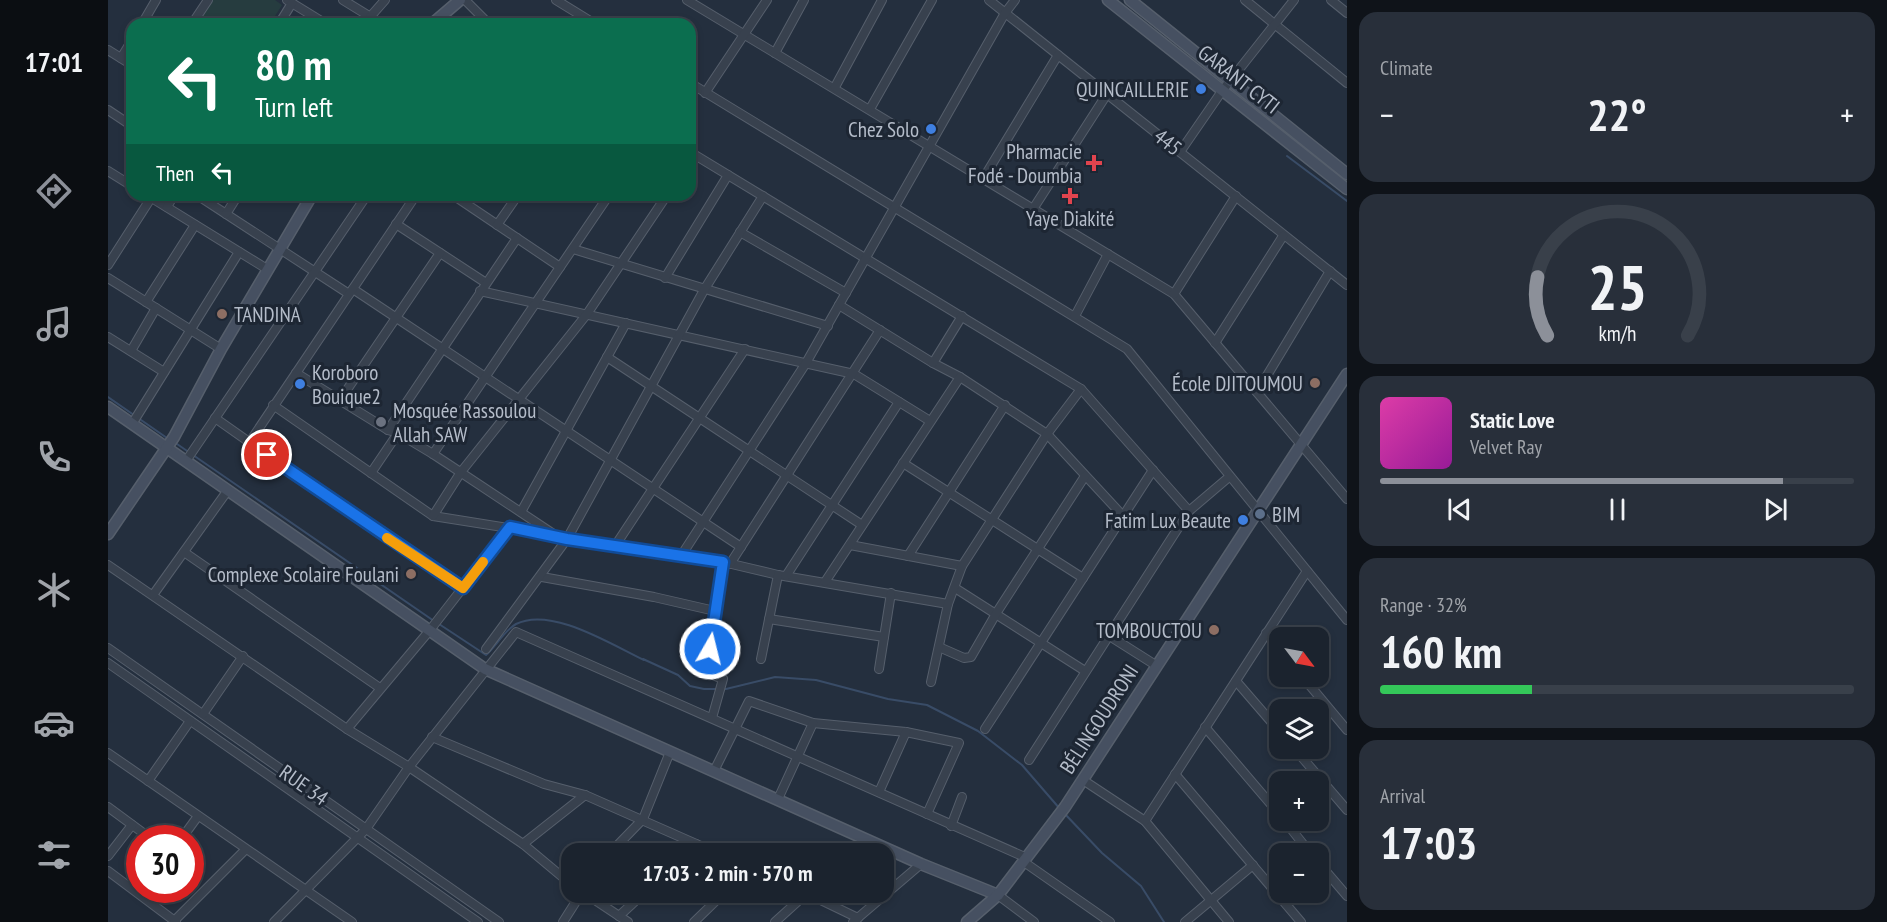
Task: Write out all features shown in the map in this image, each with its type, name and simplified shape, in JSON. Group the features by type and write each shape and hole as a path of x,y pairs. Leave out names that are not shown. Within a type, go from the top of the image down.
{"street":[{"path":"146,18 156,0"},
{"path":"195,0 206,3 196,18"},
{"path":"343,0 370,17 384,0"},
{"path":"439,18 460,0"},
{"path":"465,0 483,18"},
{"path":"556,0 585,18"},
{"path":"687,0 835,87 1174,294 1347,499"},
{"path":"705,93 767,0"},
{"path":"775,53 804,0"},
{"path":"835,87 882,0"},
{"path":"870,109 932,0"},
{"name":"445","path":"989,0 1347,285"},
{"path":"681,556 806,363 1005,13 1015,0"},
{"name":"GARANT CYTI","path":"1108,0 1347,189"},
{"name":"GARANT CYTI","path":"1130,0 1347,174"},
{"path":"1245,0 1347,83"},
{"path":"1180,153 1222,91 1294,0"},
{"path":"1331,0 1347,13"},
{"path":"282,18 290,1 317,18"},
{"path":"108,50 126,61"},
{"path":"121,58 126,50"},
{"path":"983,179 1058,55"},
{"path":"696,87 1127,349 1347,620"},
{"path":"1033,209 1107,94"},
{"path":"108,110 126,122"},
{"path":"696,158 1081,389 1189,511"},
{"path":"108,171 126,182"},
{"path":"665,278 728,175"},
{"path":"486,649 542,577 567,539 704,290 763,196"},
{"path":"1174,294 1236,196"},
{"path":"108,265 146,201"},
{"path":"157,201 267,269"},
{"path":"167,207 170,201"},
{"path":"205,201 313,271 397,318 741,547"},
{"path":"226,214 234,201"},
{"path":"108,534 167,448 221,349 308,201"},
{"path":"189,456 363,201"},
{"path":"249,443 412,201"},
{"path":"462,201 560,267"},
{"path":"497,225 514,201"},
{"path":"434,454 605,201"},
{"path":"433,516 461,472 587,314 663,201"},
{"path":"396,224 486,283"},
{"path":"146,302 195,225"},
{"path":"741,232 846,293"},
{"path":"1215,343 1283,236"},
{"path":"388,430 517,238"},
{"path":"573,249 828,326"},
{"path":"135,419 238,252"},
{"path":"340,400 440,253"},
{"path":"1075,316 1108,254"},
{"path":"1257,392 1330,271"},
{"path":"108,278 221,349"},
{"path":"480,291 854,374 930,421"},
{"path":"839,305 960,377 1047,434 1123,516"},
{"path":"131,351 156,308"},
{"path":"933,363 962,316"},
{"path":"520,512 626,323"},
{"path":"712,718 723,679 708,673 707,668 715,611 727,563 741,547 854,374 880,330"},
{"path":"108,337 164,372"},
{"path":"615,546 745,350"},
{"path":"607,357 862,525"},
{"path":"296,373 388,430 398,433 434,454 556,536"},
{"name":"BÉLINGOUDRONI","path":"967,922 998,895 1056,820 1347,374"},
{"path":"825,582 960,377"},
{"path":"931,682 948,604 962,566 1047,434 1081,389"},
{"path":"761,659 769,619 782,576 832,506 899,402"},
{"path":"273,405 433,516 727,563 782,576 948,604"},
{"path":"908,556 1005,405"},
{"path":"108,407 135,419 167,448 189,456 228,490 431,628 485,669 921,864 998,895 1034,922"},
{"path":"215,418 463,588"},
{"path":"371,473 398,433"},
{"path":"903,463 1083,578"},
{"path":"985,729 1153,470"},
{"path":"939,647 964,658 971,657 997,612 1085,476"},
{"path":"1029,760 1189,511 1229,477"},
{"path":"153,595 228,490"},
{"path":"347,729 440,618 510,527"},
{"path":"849,545 962,566"},
{"path":"184,552 380,688"},
{"path":"108,565 347,729 409,767 523,844 561,876"},
{"path":"1145,821 1307,571"},
{"path":"542,577 654,597 715,611"},
{"path":"955,588 997,612 1085,670"},
{"path":"879,669 891,593"},
{"path":"769,619 884,637"},
{"path":"274,922 366,829 409,767 516,632 879,792 1026,860 1105,921"},
{"path":"1266,633 1269,636"},
{"path":"1108,635 1157,666"},
{"name":"RUE 34","path":"108,648 499,922"},
{"path":"203,714 243,656"},
{"name":"RUE 34","path":"108,663 478,922"},
{"path":"1236,681 1269,719"},
{"path":"1311,687 1347,730"},
{"path":"714,771 749,701 813,723 906,732 959,743 927,814"},
{"path":"148,781 190,721"},
{"path":"778,799 813,723"},
{"path":"1205,727 1269,803"},
{"path":"879,792 906,732"},
{"path":"432,737 544,784 585,795 694,843"},
{"path":"620,843 643,819 669,752"},
{"path":"108,753 352,922"},
{"path":"1303,759 1347,810"},
{"path":"1175,774 1301,922"},
{"path":"1083,780 1145,821 1229,922"},
{"path":"523,844 585,795"},
{"path":"951,826 962,797"},
{"path":"108,807 132,825"},
{"path":"191,825 198,816"},
{"path":"1293,831 1302,843"},
{"path":"108,856 126,833"},
{"path":"108,871 176,921 245,850"},
{"path":"824,903 855,920 921,864"},
{"path":"1185,922 1253,865"},
{"path":"1329,875 1347,896"},
{"path":"563,922 575,903"},
{"path":"599,903 628,922"},
{"path":"620,916 634,903"},
{"path":"694,922 714,903"},
{"path":"775,922 795,903"}],"green space":[{"path":"212,0 275,0 282,5 274,18 201,18"}],"waterway":[{"path":"1287,156 1347,201"},
{"path":"108,397 167,438"},
{"path":"177,444 434,621"},
{"path":"439,624 486,655 516,624 530,620 546,620 599,637 644,660"},
{"path":"643,659 678,675 690,686 704,689 726,689 775,677 816,680 888,699 927,705 978,731 1022,765 1060,809"},
{"path":"1064,813 1102,853 1141,886 1164,922"}],"slow traffic":[{"path":"387,538 463,588 483,562"}],"place":[{"name":"QUINCAILLERIE","path":"1201,89"},
{"name":"Chez Solo","path":"931,129"},
{"name":"Pharmacie Fodé - Doumbia","path":"1094,163"},
{"name":"Yaye Diakité","path":"1070,196"},
{"name":"TANDINA","path":"222,314"},
{"name":"École DJITOUMOU","path":"1315,383"},
{"name":"Koroboro Bouique2","path":"300,384"},
{"name":"Mosquée Rassoulou Allah SAW","path":"381,422"},
{"name":"BIM","path":"1260,514"},
{"name":"Fatim Lux Beaute","path":"1243,520"},
{"name":"Complexe Scolaire Foulani","path":"411,574"},
{"name":"TOMBOUCTOU","path":"1214,630"}],"route":[{"path":"267,455 374,530 463,588 510,527 567,539 723,562 710,649"}]}
